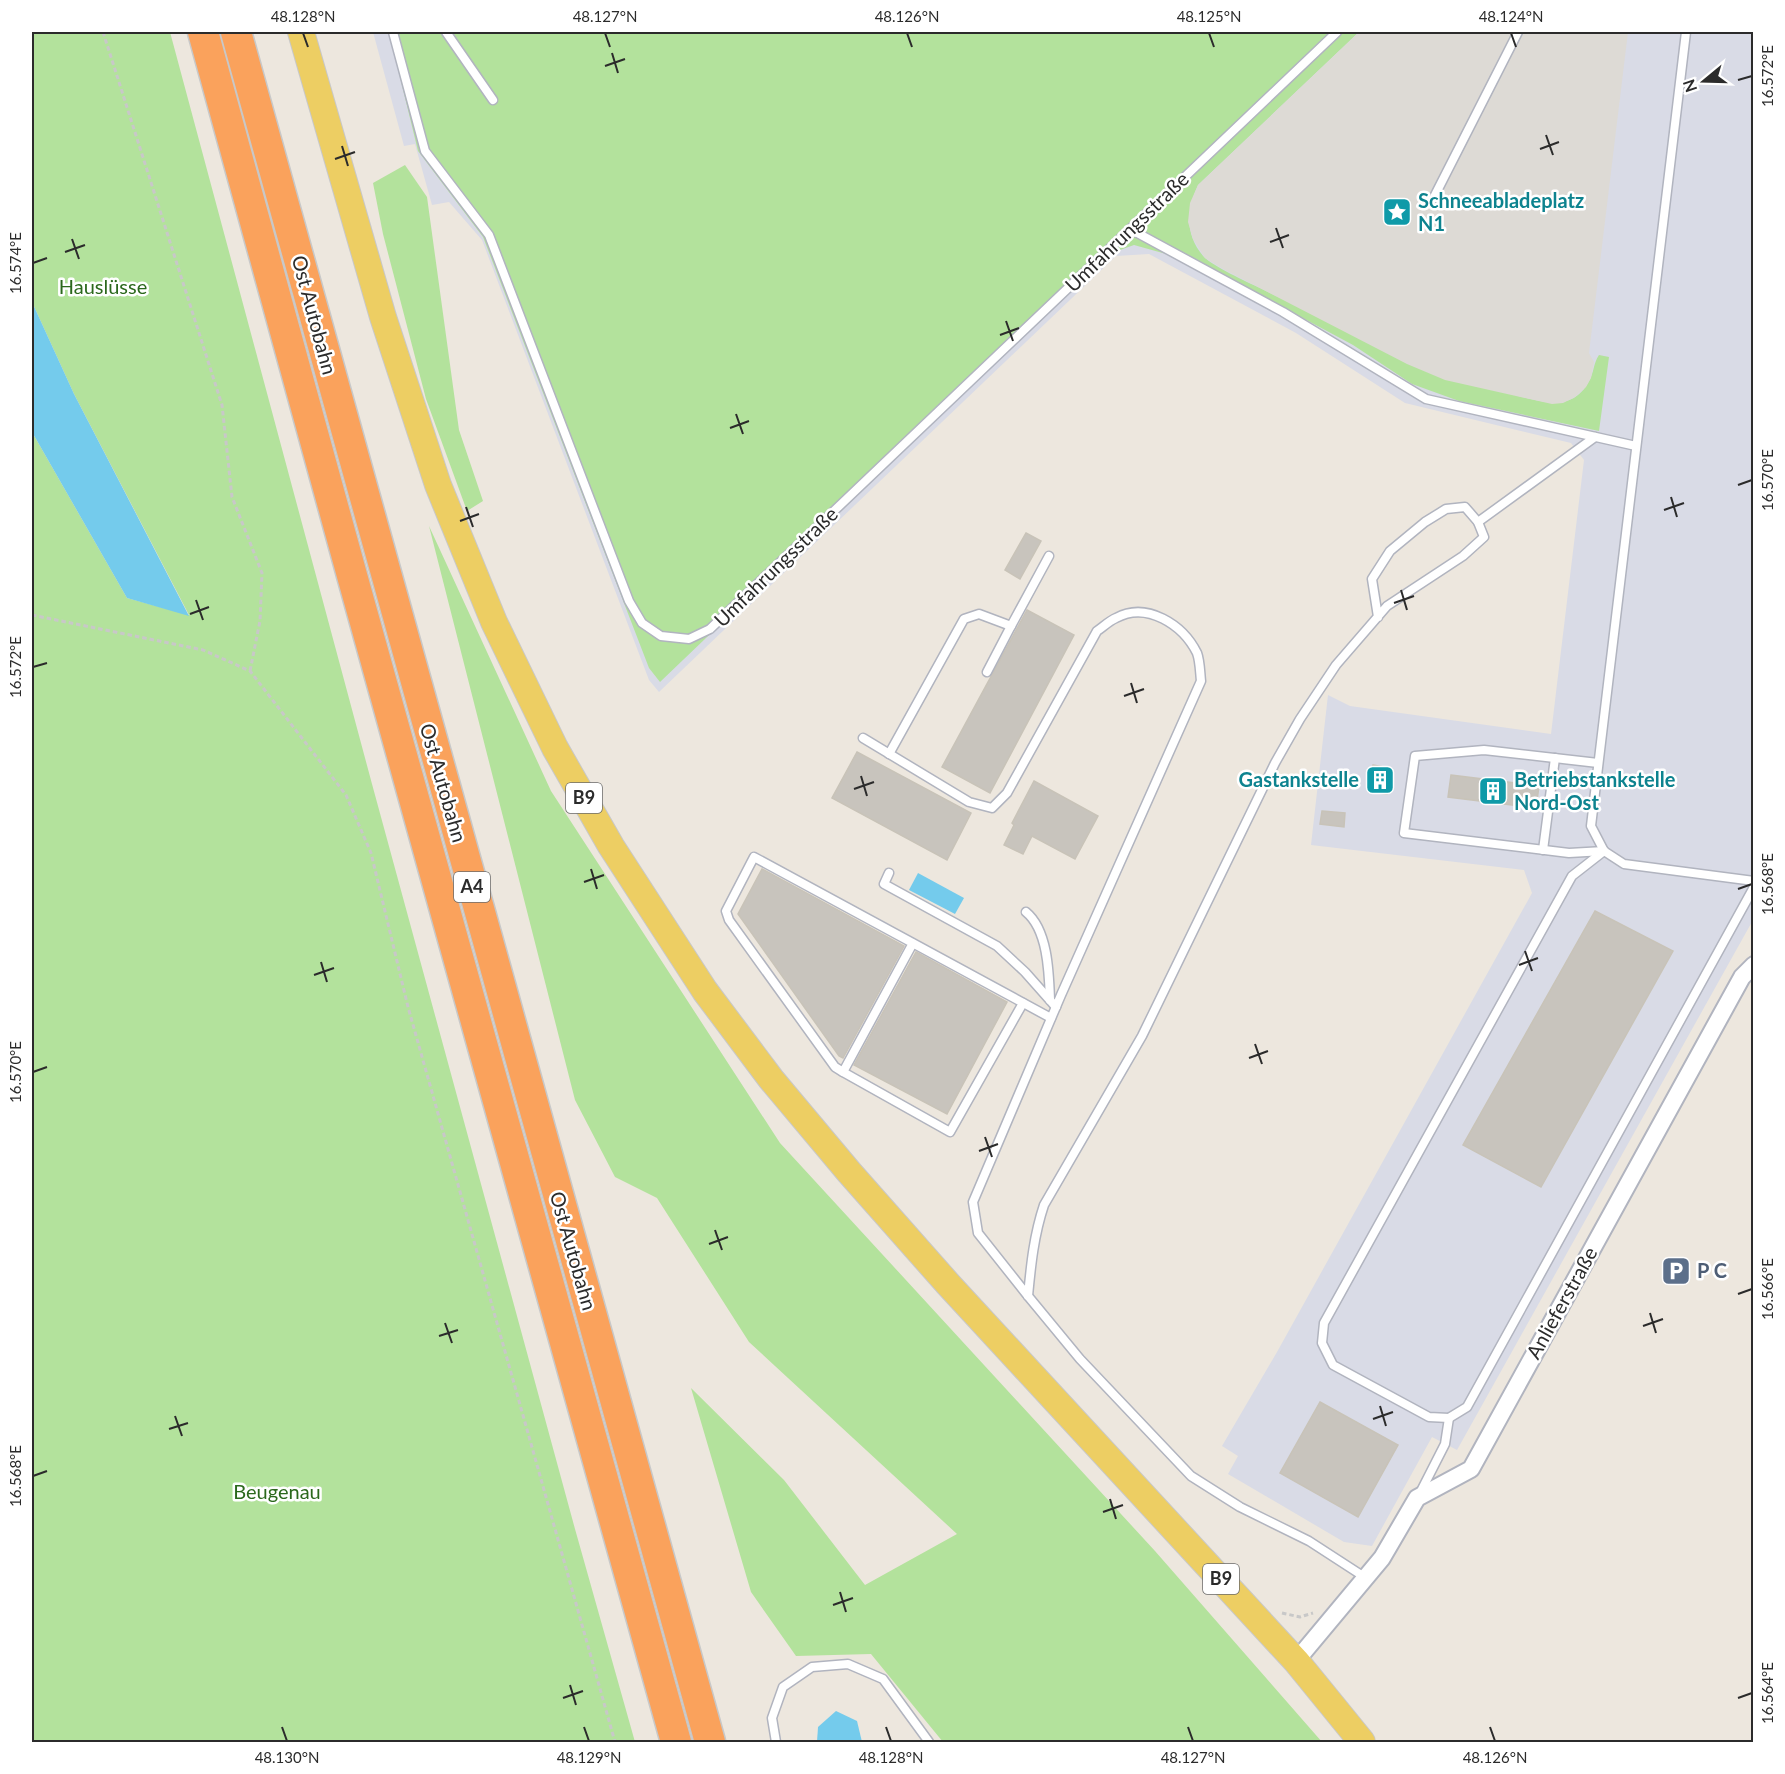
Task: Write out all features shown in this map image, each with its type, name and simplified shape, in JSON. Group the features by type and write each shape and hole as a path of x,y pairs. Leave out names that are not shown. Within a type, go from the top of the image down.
{"highway":[{"name":"Ost Autobahn","path":"203,32 676,1743"},
{"name":"Ost Autobahn","path":"236,32 710,1743"}],"main road":[{"name":"B9","path":"301,32 382,317 438,486 494,622 555,748 611,846 705,991 771,1079 849,1172 956,1293 1296,1661 1362,1743"}],"street":[{"name":"Anlieferstraße","path":"1417,1498 1471,1469 1742,977 1754,965"},
{"path":"1296,1661 1382,1558 1417,1498"}],"lane":[{"name":"Umfahrungsstraße","path":"393,32 425,151 489,236 629,601 642,623 661,636 688,639 711,629 1337,32"},
{"path":"446,32 493,100"},
{"path":"1433,199 1518,32"},
{"path":"1686,32 1591,826 1604,851 1624,864 1754,880"},
{"path":"1130,229 1283,312 1426,399 1636,446"},
{"path":"1478,522 1595,437"},
{"path":"1028,1296 1036,1228 1044,1204 1142,1036 1280,754 1336,665 1378,617 1387,606 1463,556 1484,537 1478,522 1465,507 1446,509 1425,522 1390,551 1372,579 1378,617"},
{"path":"987,672 1049,556"},
{"path":"863,738 969,802 992,808 1006,793 1097,631 1117,617 1135,613 1159,616 1182,632 1198,655 1201,681 1053,1004"},
{"path":"889,754 964,619 979,614 1011,626"},
{"path":"1598,763 1484,750 1415,756 1404,833 1569,854 1604,851"},
{"path":"1543,850 1555,758"},
{"path":"1604,851 1572,876 1324,1323 1322,1343 1333,1365 1429,1417 1449,1418 1467,1407 1754,887"},
{"path":"1023,1003 950,1132 835,1067 729,920 726,911 754,857 1051,1018"},
{"path":"889,873 884,884 997,946 1025,972 1053,1004"},
{"path":"1026,912 1040,928 1053,1004 1051,1018 973,1202 978,1233 1080,1359 1191,1476 1240,1507 1309,1541 1366,1578"},
{"path":"843,1072 913,943"},
{"path":"1417,1498 1445,1444 1449,1418"},
{"path":"776,1743 772,1718 783,1687 812,1667 848,1664 883,1679 929,1743"}],"path":[{"path":"103,32 222,405 232,497 262,573 260,621 250,671"},
{"path":"32,615 203,650 250,671 346,795 371,853 408,1007 615,1743"}],"shaded area":[{"path":"373,32 1753,32 1753,920 1457,1450 1432,1437 1372,1546 1344,1542 1228,1474 1238,1456 1222,1446 1277,1352 1532,893 1524,870 1311,845 1328,695 1350,706 1551,734 1584,460 1571,443 1405,403 1296,333 1149,254 1116,256 659,692 649,680 482,240 449,202 432,205 415,144 404,146"},
{"name":"Schneeabladeplatz N1","path":"1359,32 1628,32 1589,353 1594,362 1591,378 1586,387 1575,397 1563,403 1552,404 1445,380 1407,364 1225,270 1205,258 1193,239 1188,222 1190,203 1198,185"}],"green space":[{"name":"Beugenau","path":"32,32 170,32 372,784 635,1742 32,1742 32,432 127,598 189,615 74,394 32,302"},
{"path":"389,32 1359,32 1198,185 1191,204 1189,222 1193,240 1204,257 1215,265 1291,303 1518,396 1538,401 1567,401 1582,391 1591,378 1599,355 1609,357 1599,431 1459,401 1412,384 1353,345 1202,264 1134,245 1106,255 660,682 649,668 483,237 418,151"},
{"path":"405,165 427,197 459,430 483,501 467,511 426,399 383,234 373,183"},
{"path":"429,526 551,791 780,1143 1155,1551 1322,1742 943,1742 871,1654 796,1656 751,1592 691,1388 784,1480 865,1585 957,1534 749,1342 657,1198 615,1177 575,1100"}],"water":[{"path":"32,302 74,394 189,616 127,598 32,432"},
{"path":"918,873 964,898 955,914 909,890"},
{"path":"836,1711 857,1721 862,1742 817,1742 818,1727"}],"building":[{"path":"1026,533 1041,541 1020,579 1005,570"},
{"path":"1027,610 1074,635 990,793 942,767"},
{"path":"857,752 971,813 947,860 832,798"},
{"name":"Gastankstelle","path":"1373,765 1390,768 1387,794 1369,792"},
{"name":"Betriebstankstelle Nord-Ost","path":"1451,775 1539,786 1536,808 1448,797"},
{"path":"1034,781 1098,816 1075,859 1032,836 1023,854 1004,845 1014,825 1012,823"},
{"path":"1322,811 1345,813 1344,827 1320,824"},
{"path":"762,869 904,946 843,1058 839,1056 738,914"},
{"path":"1595,911 1673,951 1541,1187 1463,1145"},
{"path":"916,952 1007,1002 947,1114 854,1065"},
{"path":"1320,1402 1398,1445 1358,1517 1280,1473"}],"place":[{"name":"Schneeabladeplatz N1","path":"1397,212"},
{"name":"Gastankstelle","path":"1380,780"},
{"name":"Betriebstankstelle Nord-Ost","path":"1493,791"},
{"name":"P C","path":"1676,1271"}],"park label":[{"name":"Hauslüsse","path":"103,287"}]}
